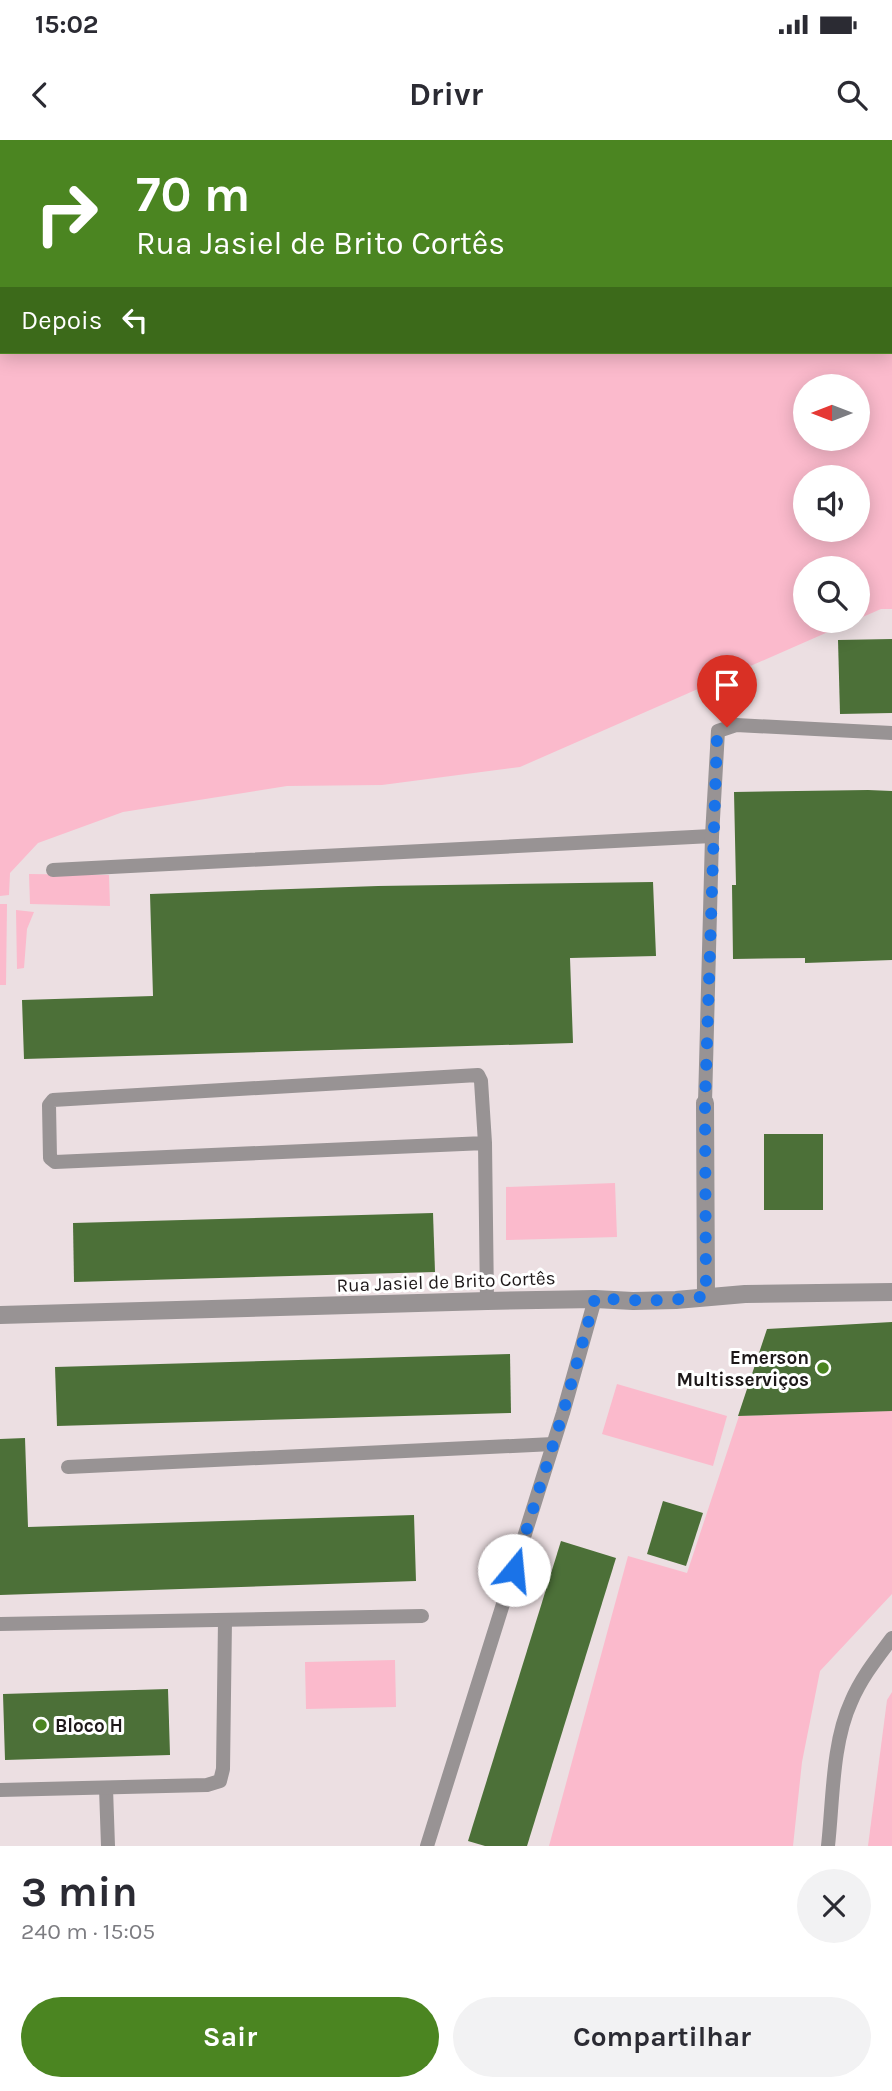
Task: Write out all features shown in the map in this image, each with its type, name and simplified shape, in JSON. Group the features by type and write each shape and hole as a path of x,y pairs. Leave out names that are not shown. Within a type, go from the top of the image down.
{"street":[{"path":"705,1103 706,1296"},
{"name":"Rua Jasiel de Brito Cortês","path":"0,1315 595,1298 676,1300 706,1296 892,1292"}],"lane":[{"path":"705,1103 717,736 722,728 736,725 892,733"},
{"path":"53,870 712,836"},
{"path":"485,1143 55,1162 50,1158 49,1105 53,1100 478,1075 481,1080 485,1143 487,1301"},
{"path":"427,1846 553,1444 595,1298"},
{"path":"68,1467 553,1444"},
{"path":"0,1624 422,1616"},
{"path":"0,1790 207,1785 220,1781 223,1769 225,1620"},
{"path":"828,1846 839,1743 849,1704 860,1683 892,1638"},
{"path":"106,1788 108,1846"}],"shaded area":[{"path":"0,354 892,354 892,609 881,609 870,614 870,556 793,556 793,633 826,633 520,767 382,785 287,786 123,812 38,843 10,873 9,895 0,896"},
{"path":"29,874 109,875 110,906 30,904"},
{"path":"0,904 7,904 6,985 0,985"},
{"path":"16,910 34,912 27,929 24,968 17,969"},
{"path":"615,1183 617,1237 506,1240 506,1187"},
{"path":"617,1384 727,1416 713,1466 602,1434"},
{"path":"892,1408 892,1594 820,1671 802,1762 793,1846 549,1846 628,1556 687,1573 739,1416 886,1411"},
{"path":"395,1660 396,1707 306,1709 305,1662"},
{"path":"892,1692 892,1846 868,1846 887,1700"}],"building":[{"path":"892,639 892,713 840,714 838,640"},
{"path":"892,791 892,960 805,963 805,958 733,959 732,885 736,885 734,792"},
{"path":"653,882 656,956 570,958 573,1043 24,1059 22,1000 153,996 150,894 378,886"},
{"path":"764,1134 823,1134 823,1210 764,1210"},
{"path":"433,1213 435,1272 74,1282 73,1223"},
{"name":"Emerson Multisserviços","path":"892,1322 892,1411 738,1416 767,1329"},
{"path":"510,1354 511,1413 57,1426 55,1367"},
{"path":"25,1438 28,1527 414,1515 416,1581 0,1595 0,1439"},
{"path":"663,1501 703,1513 686,1566 647,1554"},
{"path":"561,1541 616,1558 527,1846 485,1846 468,1841"},
{"path":"168,1689 170,1755 5,1760 3,1694"}],"place":[{"name":"Emerson Multisserviços","path":"823,1368"},
{"name":"Bloco H","path":"41,1725"}],"route":[{"path":"514,1570 563,1413 595,1298 633,1301 706,1296 705,1103 712,836 717,736 722,728 727,727"}]}
